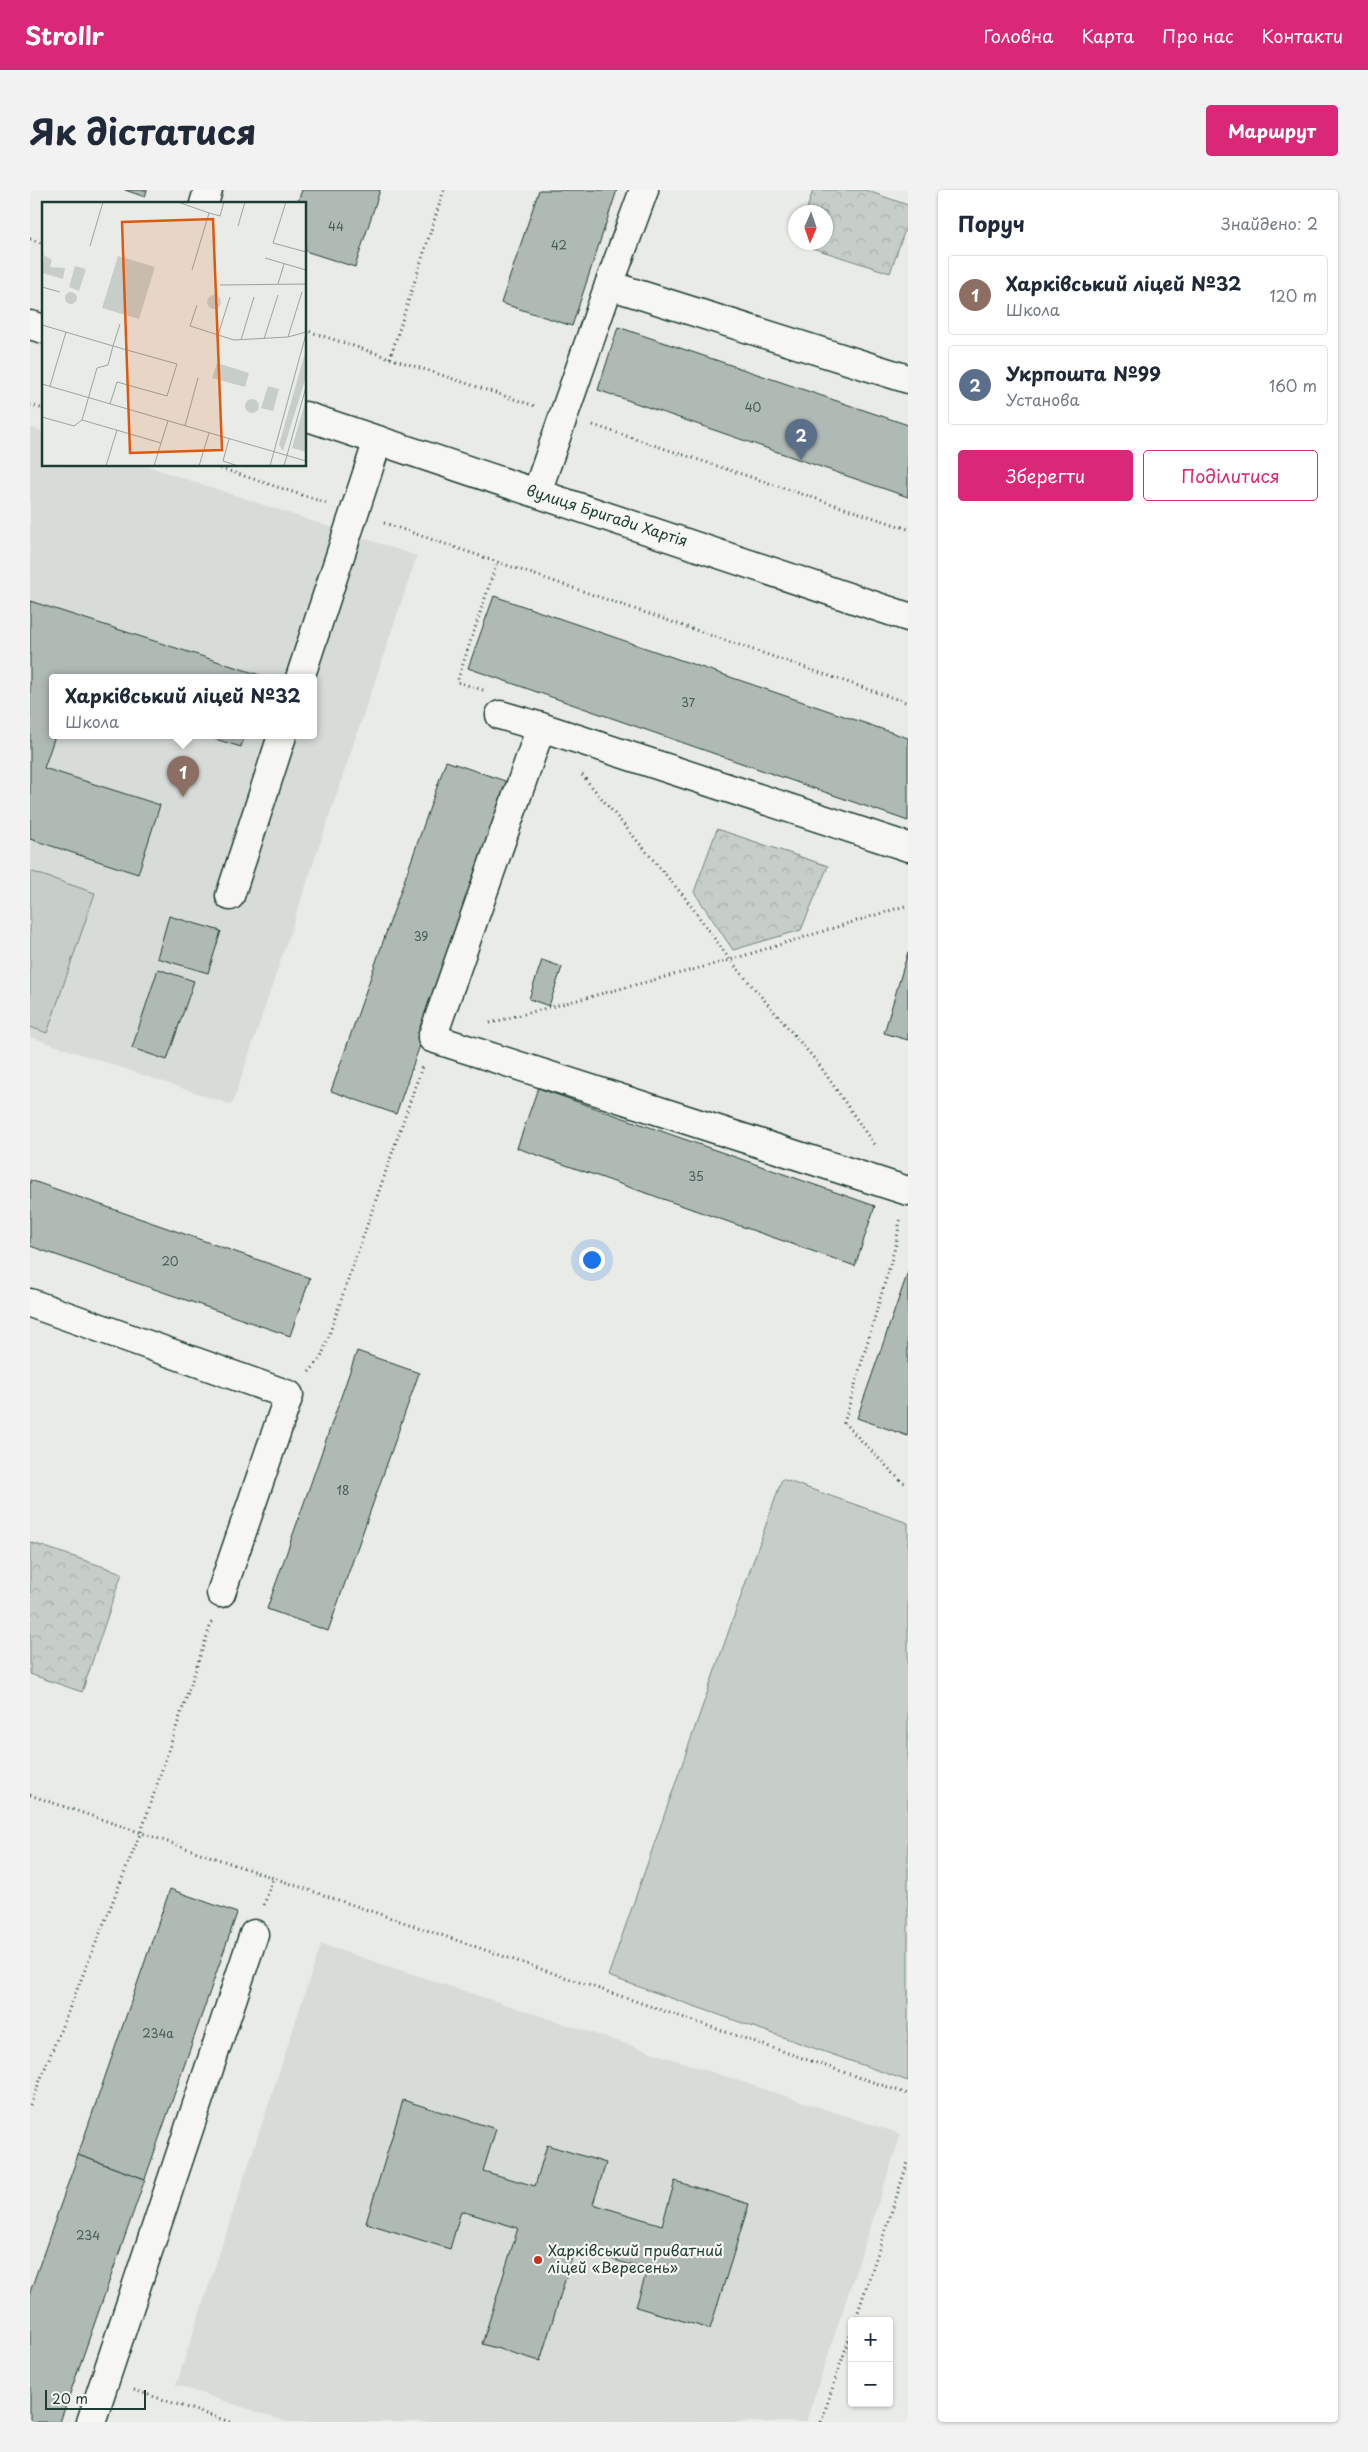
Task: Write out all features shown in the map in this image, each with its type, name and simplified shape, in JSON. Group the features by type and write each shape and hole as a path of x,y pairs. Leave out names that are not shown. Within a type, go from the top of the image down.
{"street":[{"path":"537,492 644,190"},
{"path":"609,285 908,380"},
{"name":"вулиця Бригади Хартія","path":"306,416 908,617"},
{"path":"301,674 378,440"},
{"path":"500,715 908,847"},
{"path":"541,727 432,1038 907,1191"},
{"path":"230,896 281,739"},
{"path":"30,1303 289,1395 221,1593"},
{"path":"91,2422 254,1934"}],"path":[{"path":"390,358 444,190"},
{"path":"30,239 42,243"},
{"path":"306,330 908,529"},
{"path":"215,466 908,703"},
{"path":"484,691 457,682 497,562"},
{"path":"577,769 686,898 730,960 818,1063 878,1151"},
{"path":"480,1025 730,960 908,905"},
{"path":"289,1395 321,1358 432,1038"},
{"path":"907,1191 896,1244 844,1423 902,1482 908,1484"},
{"path":"30,2105 141,1832 221,1593"},
{"path":"30,1795 908,2094"},
{"path":"856,2317 908,2162"},
{"path":"821,2422 848,2342"},
{"path":"105,2380 230,2422"}],"shaded area":[{"path":"30,427 42,431 42,466 147,466 417,556 232,1105 30,1037"},
{"name":"Харківський приватний ліцей «Вересень»","path":"321,1944 901,2134 806,2422 287,2422 176,2385"}],"green space":[{"path":"813,190 865,190 908,205 908,221 890,273 819,250 833,250 833,205 808,205"},
{"path":"717,829 828,866 801,930 733,950 694,892"},
{"path":"30,871 95,893 47,1033 30,1027"},
{"path":"782,1479 908,1523 908,2081 608,1976"},
{"path":"30,1542 122,1573 82,1692 30,1674"}],"building":[{"path":"125,190 147,190 145,197"},
{"path":"302,190 380,190 355,267 306,251 306,202 298,202"},
{"path":"539,190 617,190 572,326 501,303"},
{"path":"618,327 908,425 908,497 598,390"},
{"path":"494,596 908,738 908,821 468,668"},
{"path":"30,601 257,674 49,674 49,739 54,739 44,768 160,805 138,874 30,839"},
{"path":"215,739 243,739 241,747"},
{"path":"446,761 511,783 396,1114 331,1091"},
{"path":"169,916 221,931 208,973 157,958"},
{"path":"908,952 908,1040 884,1033"},
{"path":"542,960 562,967 549,1006 529,999"},
{"path":"158,969 194,981 167,1060 132,1048"},
{"path":"538,1088 875,1206 855,1266 517,1148"},
{"path":"30,1180 310,1278 290,1336 30,1246"},
{"path":"908,1272 908,1436 857,1418"},
{"path":"357,1351 419,1373 328,1631 267,1609"},
{"path":"170,1889 237,1913 145,2179 78,2155"},
{"path":"403,2100 496,2129 483,2171 535,2186 547,2145 606,2163 593,2204 662,2225 675,2181 749,2204 710,2329 636,2307 647,2270 575,2248 540,2361 482,2344 518,2228 461,2211 450,2249 366,2223"},
{"path":"78,2155 145,2179 60,2422 30,2422 30,2292"}],"place":[{"name":"Укрпошта №99","path":"801,460"},
{"name":"Харківський ліцей №32","path":"183,797"},
{"name":"Харківський приватний ліцей «Вересень»","path":"538,2260"}]}
